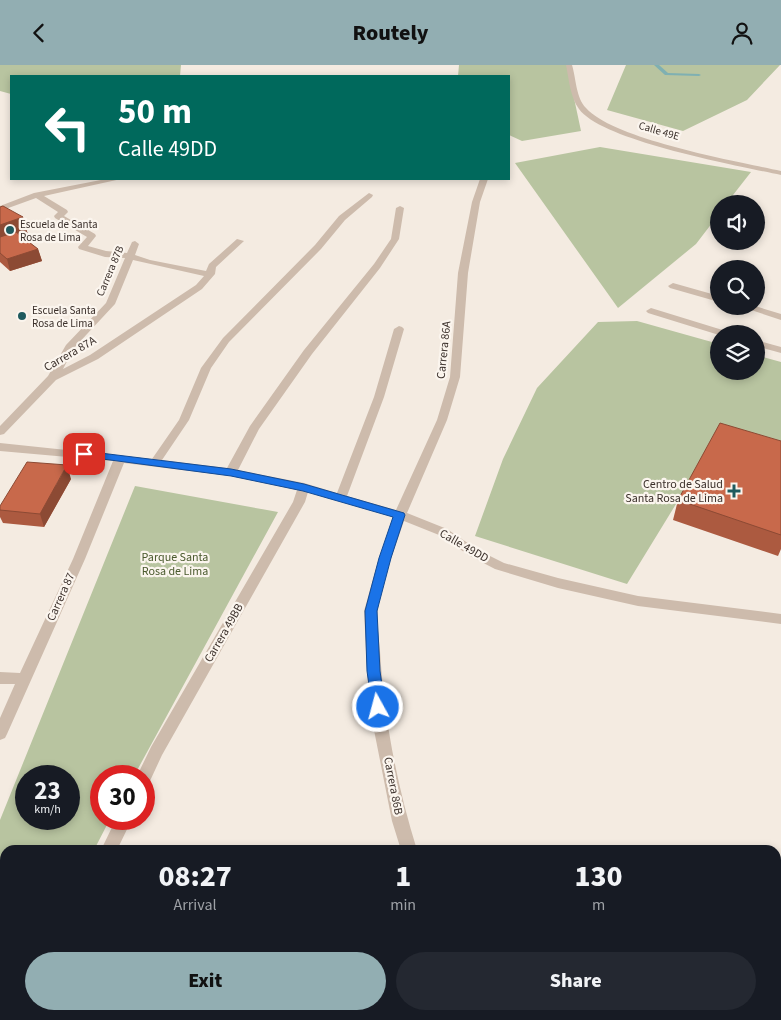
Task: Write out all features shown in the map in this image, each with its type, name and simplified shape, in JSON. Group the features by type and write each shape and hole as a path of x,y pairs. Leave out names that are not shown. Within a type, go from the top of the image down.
{"street":[{"name":"Calle 49E","path":"569,65 576,95 582,109 595,121 657,143 781,173"},
{"path":"0,209 37,195 111,180"},
{"name":"Carrera 86A","path":"400,515 442,420 455,377 463,273 476,202 484,180"},
{"path":"37,195 64,213 58,216 92,236 82,247 105,254 130,256 148,262 210,274"},
{"path":"155,462 184,420 206,368 226,340 318,247 342,218 369,195"},
{"path":"231,472 254,428 308,352 377,267 395,239 400,209"},
{"name":"Carrera 87A","path":"0,432 52,378 94,357 199,287 210,274 212,266 240,241"},
{"name":"Carrera 87B","path":"52,378 70,347 110,304 135,244"},
{"path":"674,286 710,296"},
{"path":"651,311 710,329"},
{"path":"765,312 781,317"},
{"path":"341,497 378,397 399,329"},
{"path":"765,346 781,350"},
{"name":"Calle 49DD","path":"0,447 155,462 231,472 304,487 400,515 443,533 474,553 500,566 558,583 638,601 781,619"},
{"name":"Carrera 87","path":"0,734 79,559 120,459"},
{"name":"Carrera 49BB","path":"150,765 299,501 304,487"},
{"name":"Carrera 86B","path":"400,515 385,558 371,611 371,619 380,725 400,821 407,845"},
{"path":"0,678 24,679"},
{"path":"112,845 119,830"}],"green space":[{"path":"0,65 181,65 180,75 10,75 10,94 0,91"},
{"path":"459,65 567,65 581,131 522,141 510,135 510,75 458,75"},
{"path":"626,65 780,65 747,100 683,131 607,110"},
{"path":"600,147 751,172 733,195 710,195 710,226 696,244 618,308 515,163"},
{"path":"637,321 710,341 710,380 765,380 765,358 781,362 781,463 714,442 627,584 475,536 503,459 537,388 598,322"},
{"name":"Parque Santa Rosa de Lima","path":"135,486 278,512 140,765 90,765 90,830 104,830 97,845 0,845 0,820 15,783 15,830 80,830 80,765 22,765"}],"building":[{"path":"3,206 23,217 0,225 0,207"},
{"path":"16,232 38,249 7,259 0,253 0,237"},
{"name":"Centro de Salud Santa Rosa de Lima","path":"720,423 781,441 781,535 678,500"},
{"path":"27,462 67,465 40,514 0,510 0,506"}],"waterway":[{"path":"656,65 667,74 699,75"}],"place":[{"name":"Escuela de Santa Rosa de Lima","path":"10,230"},
{"name":"Escuela Santa Rosa de Lima","path":"22,316"},
{"name":"Centro de Salud Santa Rosa de Lima","path":"734,491"}],"route":[{"path":"84,454 231,472 304,487 400,515 385,558 371,611 378,707"}]}
